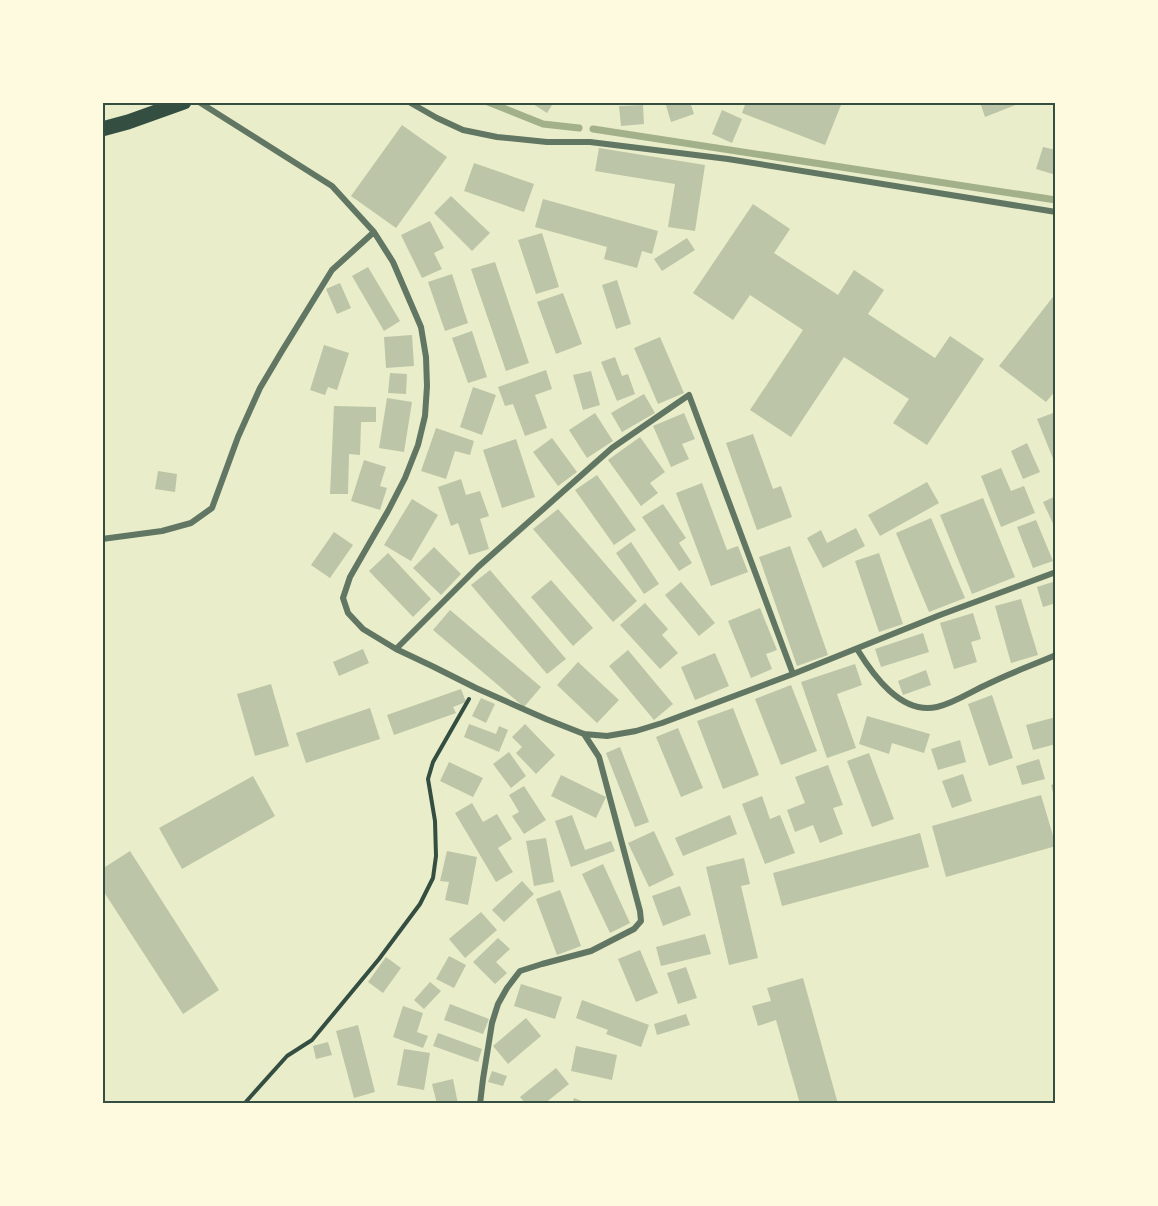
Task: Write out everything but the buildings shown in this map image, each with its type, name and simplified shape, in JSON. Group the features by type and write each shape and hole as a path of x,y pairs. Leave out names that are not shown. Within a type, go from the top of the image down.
{"main road":[{"path":"102,129 184,102"}],"street":[{"path":"199,102 332,186 374,232 393,262 421,327 426,357 427,386 425,416 420,435 405,478 350,577 343,598 348,613 363,629 396,649 546,719 584,734 607,736 645,728 680,717 1056,572"},
{"path":"409,102 463,130 497,137 547,142 590,142 728,159 1056,212"},
{"path":"102,539 162,531 191,523 212,508 238,437 260,388 333,270 374,232"},
{"path":"396,649 478,567 612,448 689,396 793,674"},
{"path":"856,649 887,690 903,702 918,707 936,708 990,682 1056,655"},
{"path":"480,1104 492,1023 498,1004 520,971 591,951 634,929 641,921 638,901 599,757 584,734"}],"path":[{"path":"244,1104 287,1056 312,1040 379,959 420,904 433,878 436,856 435,821 428,778 433,762 476,688"}],"waterway":[{"path":"488,102 543,124 579,128"},
{"path":"593,129 1056,200"}]}
